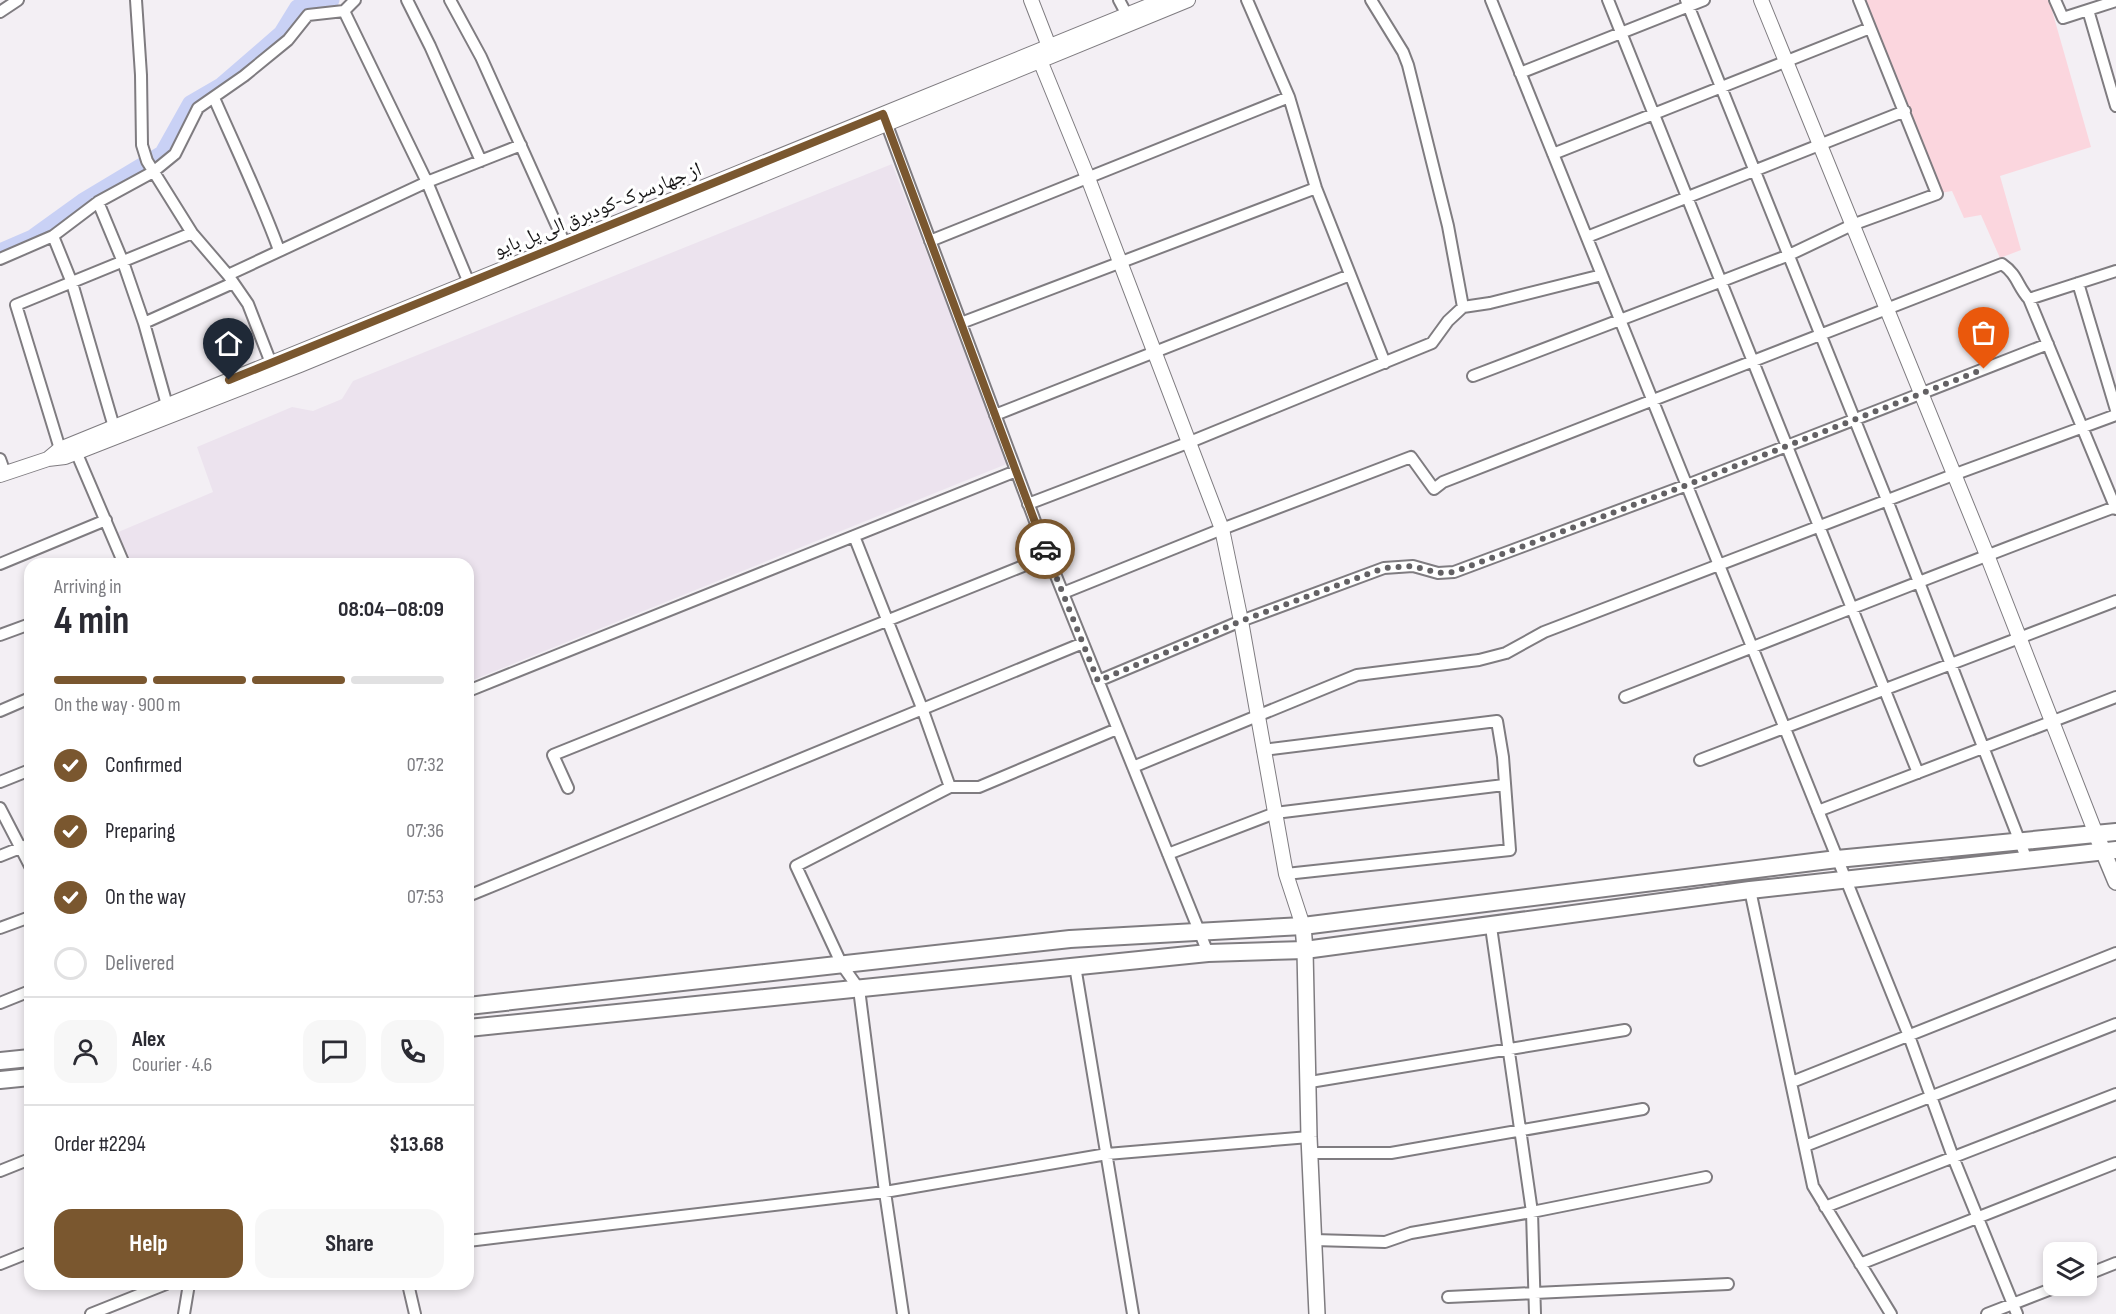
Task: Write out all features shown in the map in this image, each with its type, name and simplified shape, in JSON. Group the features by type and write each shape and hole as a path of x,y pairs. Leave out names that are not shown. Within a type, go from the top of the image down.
{"main road":[{"path":"474,1005 1070,939 1303,926 1837,859 2116,832"},
{"path":"2096,834 2109,851 2116,882"},
{"path":"474,1027 1208,953 1305,950 1491,927 1750,890 2109,851"},
{"path":"1303,926 1317,1314"},
{"path":"0,1061 24,1059"},
{"path":"0,1080 24,1078"}],"street":[{"path":"0,12 18,0"},
{"path":"136,0 141,75 142,146 150,167 192,233 248,304 271,363"},
{"path":"0,259 54,236 98,202 150,167 175,154 198,108 288,40 309,15 344,11 355,0"},
{"path":"406,0 430,46 481,161"},
{"path":"450,0 482,57 565,244"},
{"path":"1030,0 1045,54 1088,178 1222,529 1241,621 1286,874 1303,926"},
{"path":"1119,0 1127,15"},
{"name":"از جهارسرک-کودبرق الی پل بایو","path":"1045,54 1163,0"},
{"name":"از جهارسرک-کودبرق الی پل بایو","path":"70,448 291,368 1045,54 1188,0"},
{"path":"1247,0 1289,97 1316,188 1385,363"},
{"path":"1371,0 1408,66 1448,226 1463,308"},
{"path":"1491,0 1909,1036 1953,1157 2015,1309"},
{"path":"1608,0 1918,773"},
{"path":"1520,73 1621,33 1687,3 1704,0"},
{"path":"1761,0 1987,555 2096,834"},
{"path":"1473,376 1789,255 1852,225 1937,193 1859,0"},
{"path":"2055,0 2063,18 2116,1"},
{"path":"1687,3 1920,583 2027,861"},
{"path":"2088,10 2116,106"},
{"path":"344,11 427,182 469,283"},
{"path":"1553,154 1870,28"},
{"path":"930,241 1289,97"},
{"path":"214,98 262,204 279,250"},
{"path":"1587,237 1905,111"},
{"path":"885,120 1048,556 1208,953"},
{"name":"از جهارسرک-کودبرق الی پل بایو","path":"2,474 48,459 65,457 70,448 167,405 565,244 885,120"},
{"path":"144,323 230,279 279,250 427,182 521,145"},
{"path":"961,323 1316,188"},
{"path":"98,202 123,262 144,323 167,405"},
{"path":"122,558 106,520 70,448 16,305 192,233"},
{"path":"54,236 72,283 114,427"},
{"path":"1063,593 1411,457 1434,489 1443,482 2002,264 2013,272 2029,299 2116,508 1987,555 1625,698"},
{"path":"2029,299 2116,271"},
{"path":"995,415 1350,275"},
{"path":"1028,504 1190,442 1432,343 1448,321 1463,308 1602,275"},
{"path":"2078,284 2116,410"},
{"path":"1098,681 1241,621 1384,568 1413,566 1438,573 1454,572 1687,485 2048,344"},
{"path":"1133,767 1358,675 1479,660 1506,652 1544,632 1953,475 2116,416"},
{"path":"0,459 2,474"},
{"path":"474,689 1016,471"},
{"path":"0,564 106,520"},
{"path":"854,536 922,708 950,787"},
{"path":"568,788 553,756 1048,556"},
{"path":"1700,760 2116,601"},
{"path":"0,635 24,626"},
{"path":"474,894 1083,643"},
{"path":"1818,811 2116,697"},
{"path":"0,711 24,701"},
{"path":"1263,750 1497,721 1503,757 1510,850 1286,874"},
{"path":"903,1314 859,989 842,965 796,866 950,787 979,787 1117,729"},
{"path":"0,782 24,772"},
{"path":"1168,854 1275,813 1504,785"},
{"path":"0,808 24,844"},
{"path":"0,856 24,846"},
{"path":"1750,890 1813,1186 1891,1314"},
{"path":"0,928 24,918"},
{"path":"1491,927 1532,1212 1534,1314"},
{"path":"1792,1082 2116,953"},
{"path":"1075,966 1134,1314"},
{"path":"0,1003 24,993"},
{"path":"1805,1146 2116,1024"},
{"path":"1310,1082 1625,1030"},
{"path":"1825,1207 2116,1094"},
{"path":"1311,1153 1390,1153 1642,1109"},
{"path":"474,1240 885,1192 1107,1154 1310,1137"},
{"path":"0,1171 24,1161"},
{"path":"1860,1264 2116,1163"},
{"path":"1314,1240 1385,1242 1411,1233 1532,1212 1706,1177"},
{"path":"0,1264 24,1254"},
{"path":"2097,1271 2116,1263"},
{"path":"1448,1297 1728,1284"},
{"path":"91,1314 151,1290"},
{"path":"184,1314 188,1290"},
{"path":"410,1290 416,1314"},
{"path":"1987,1314 2015,1309 2043,1294"}],"shaded area":[{"path":"1862,0 2049,0 2091,147 2000,176 2021,250 2000,258 1981,215 1964,218 1952,191 1940,193"},
{"path":"892,164 1009,463 474,680 474,558 126,558 116,533 213,492 197,447 292,407 313,411 342,399 353,381"}],"waterway":[{"path":"0,251 32,237 82,201 162,153 190,103 221,85 281,33 297,7 332,0"}],"way so far":[{"path":"1045,549 1098,681 1241,621 1384,568 1413,566 1438,573 1454,572 1687,485 1984,369"}],"route":[{"path":"229,380 883,114 1045,549"}]}
